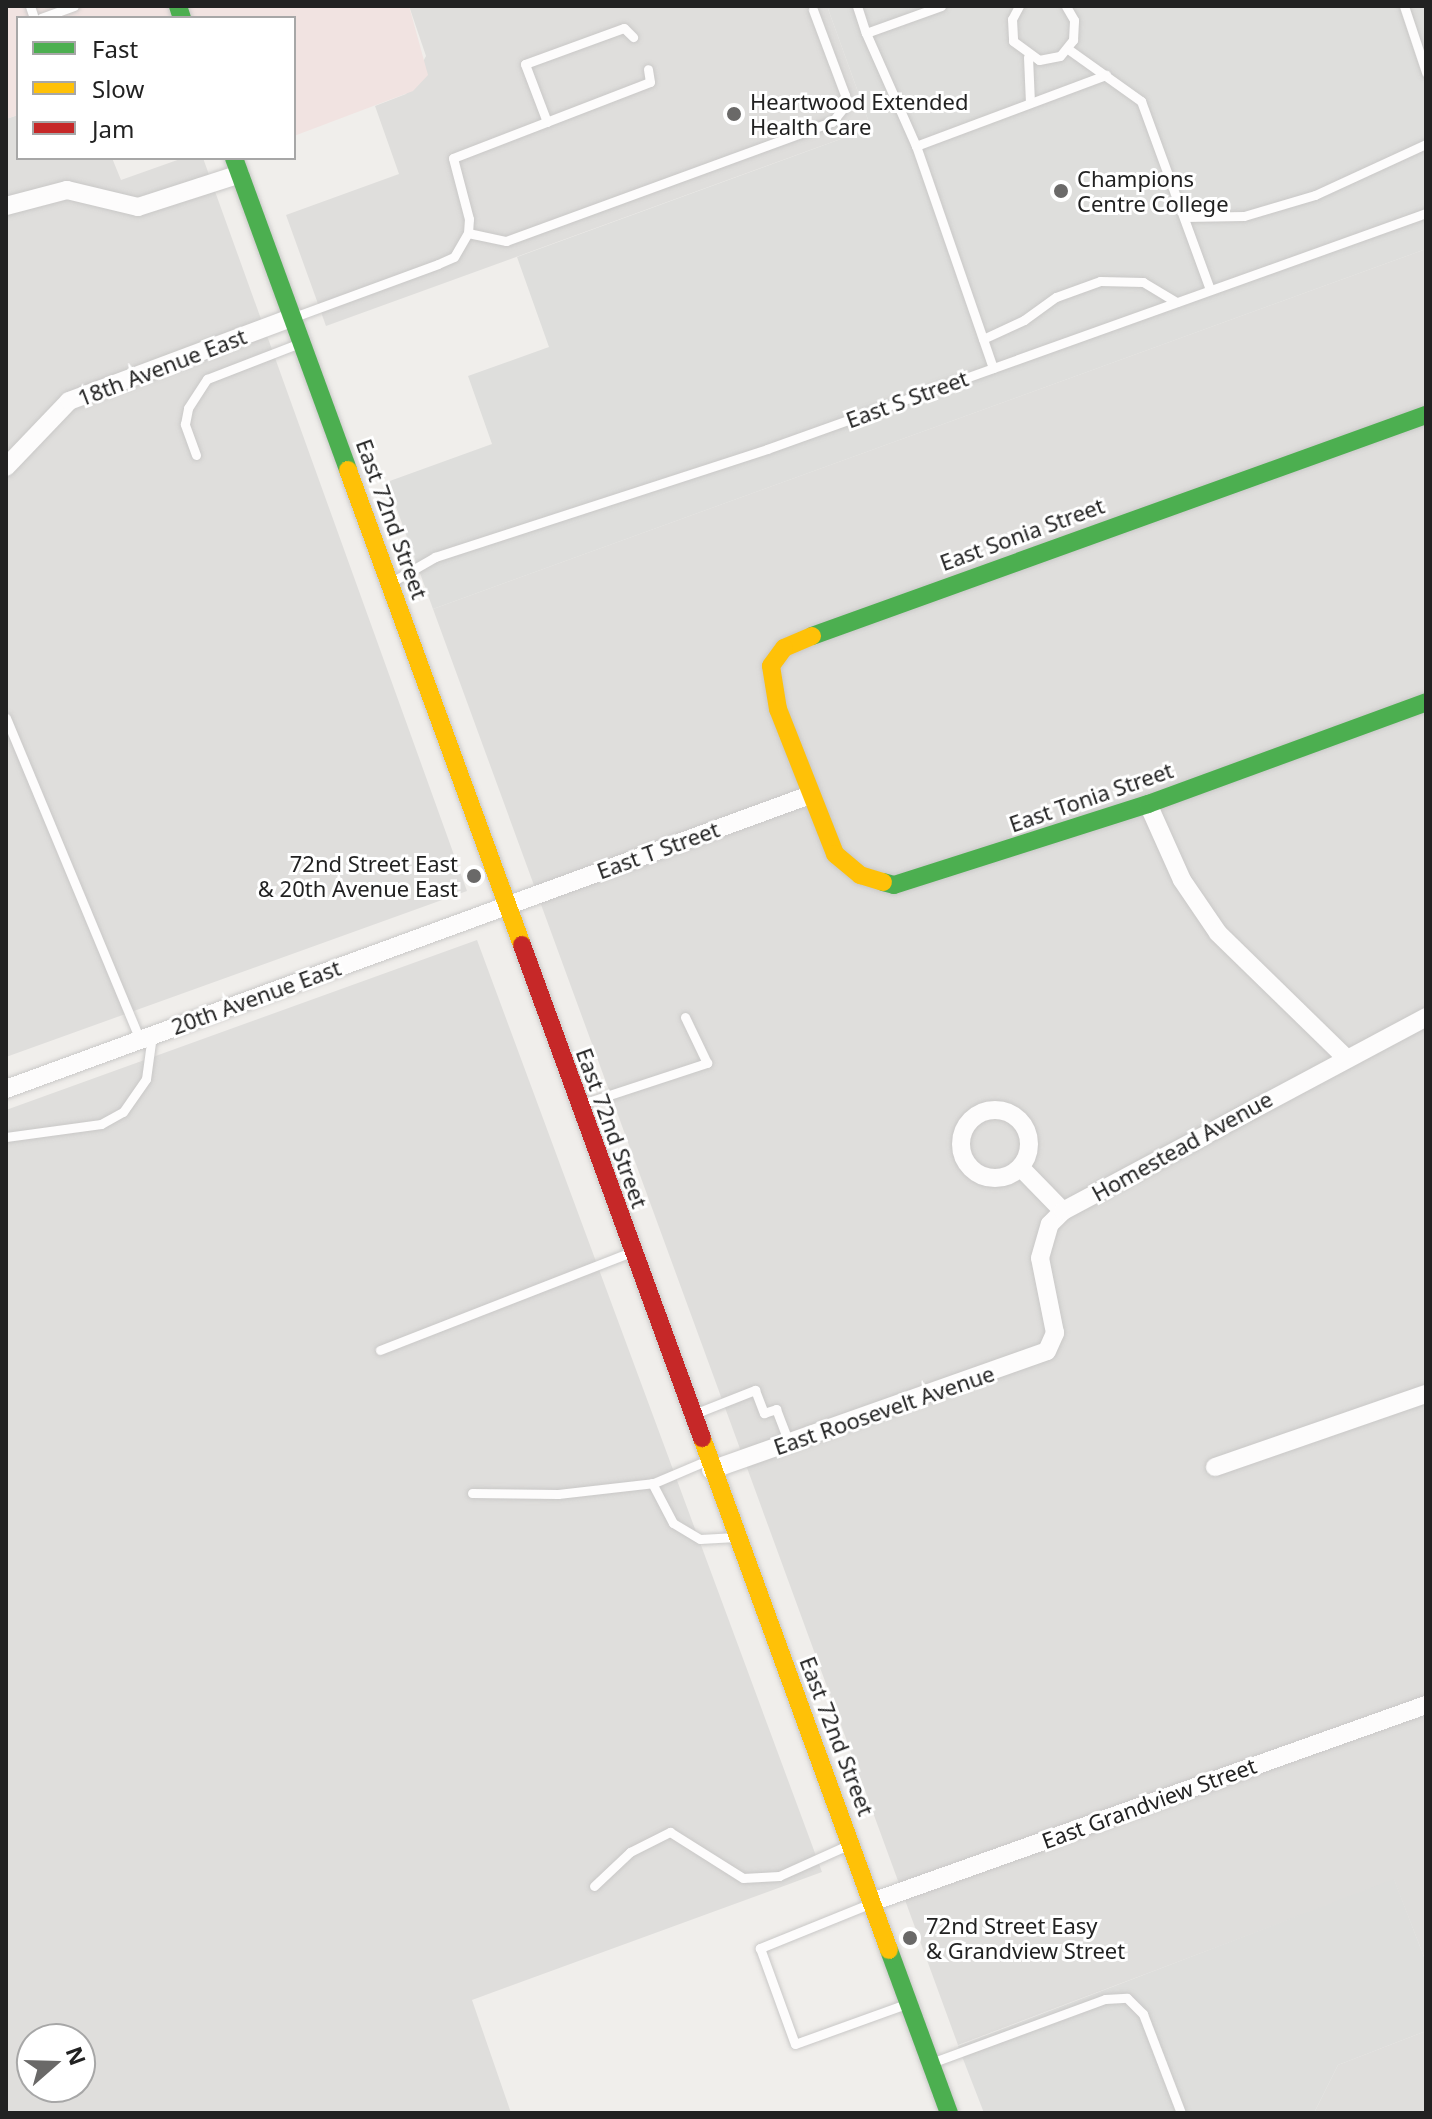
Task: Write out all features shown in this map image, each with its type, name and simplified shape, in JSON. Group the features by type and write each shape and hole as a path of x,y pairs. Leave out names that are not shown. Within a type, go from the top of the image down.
{"main road":[{"name":"East 72nd Street","path":"237,166 709,1465 949,2113"},
{"name":"East Sonia Street","path":"810,795 772,682 771,666 784,648 1426,415"},
{"name":"East Tonia Street","path":"810,795 835,854 860,875 894,885 1148,804 1426,702"}],"street":[{"path":"6,206 67,190 138,207 237,166"},
{"name":"18th Avenue East","path":"6,467 69,401 294,317"},
{"path":"6,439 24,446"},
{"name":"East T Street","path":"505,904 810,795"},
{"path":"1148,804 1182,880 1218,933 1345,1057"},
{"name":"20th Avenue East","path":"6,1089 505,904"},
{"name":"Homestead Avenue","path":"1063,1211 1345,1057 1426,1017"},
{"path":"1021,1168 1063,1211"},
{"name":"East Roosevelt Avenue","path":"709,1465 789,1443 1039,1356 1053,1343 1040,1258 1050,1224 1063,1211"},
{"path":"1215,1467 1426,1394"},
{"name":"East Grandview Street","path":"872,1902 1426,1705"}],"lane":[{"path":"46,16 74,6"},
{"path":"857,6 916,146 993,368"},
{"path":"866,33 941,6"},
{"path":"1019,6 1011,30 1028,57 1030,103"},
{"path":"1028,57 1050,60 1068,49 1075,30 1066,6"},
{"path":"1404,6 1426,72"},
{"path":"468,233 506,241 832,122 844,107 845,95 813,10"},
{"path":"547,122 525,64 624,28 633,37"},
{"path":"1068,49 1141,101 1210,290"},
{"path":"294,317 454,257 468,233 469,219 453,158 650,82 648,69"},
{"path":"916,146 1106,75"},
{"path":"1184,217 1244,216 1315,195 1426,144"},
{"name":"East S Street","path":"390,583 435,557 767,449 1426,213"},
{"path":"983,339 1024,320 1056,297 1100,281 1143,282 1176,302"},
{"path":"196,455 185,424 188,408 207,379 303,341"},
{"path":"6,718 146,1038 146,1079 123,1112 101,1124 57,1133 6,1137"},
{"path":"578,1105 707,1063 685,1017"},
{"path":"380,1350 632,1252"},
{"path":"691,1415 755,1390 764,1413 776,1409 789,1443"},
{"path":"472,1493 558,1494 652,1483 709,1465"},
{"path":"652,1483 673,1523 700,1539 736,1537"},
{"path":"594,1886 630,1852 670,1832 743,1878 779,1876 851,1843"},
{"path":"872,1902 760,1948 795,2044 909,2003"},
{"path":"931,2063 997,2042 1105,1999 1127,1998 1143,2014 1181,2113"}],"shaded area":[{"path":"6,6 409,6 428,75 413,91 296,135 296,16 16,16 16,116 6,119"},
{"path":"409,6 827,6 871,128 326,326 286,215 399,174 375,106 406,94 426,56"},
{"path":"827,6 1426,6 1426,249 433,609 387,482 492,444 468,376 549,347 517,257 871,128"},
{"path":"16,116 16,160 113,160 121,180 177,160 204,160 467,891 6,1057 6,119"},
{"path":"1426,249 1426,1962 1394,1880 958,2045 433,609"},
{"path":"477,940 822,1872 472,2000 511,2113 6,2113 6,1110"},
{"path":"1394,1879 1426,1962 1426,2031 1338,2065 1314,2113 984,2113 958,2046"},
{"path":"1426,2031 1426,2113 1314,2113 1338,2065"}],"traffic: fast":[{"path":"178,6 181,16"},
{"path":"235,160 348,470"},
{"path":"812,636 1426,415"},
{"path":"883,882 894,885 1148,804 1426,702"},
{"path":"889,1950 949,2113"}],"traffic: slow":[{"path":"348,470 522,945"},
{"path":"812,636 784,648 771,666 778,709 835,854 860,875 883,882"},
{"path":"702,1438 889,1950"}],"traffic: jam":[{"path":"522,945 702,1438"}],"place":[{"name":"Heartwood Extended Health Care","path":"734,114"},
{"name":"Champions Centre College","path":"1061,191"},
{"name":"72nd Street East & 20th Avenue East","path":"474,876"},
{"name":"72nd Street Easy & Grandview Street","path":"910,1938"}]}
